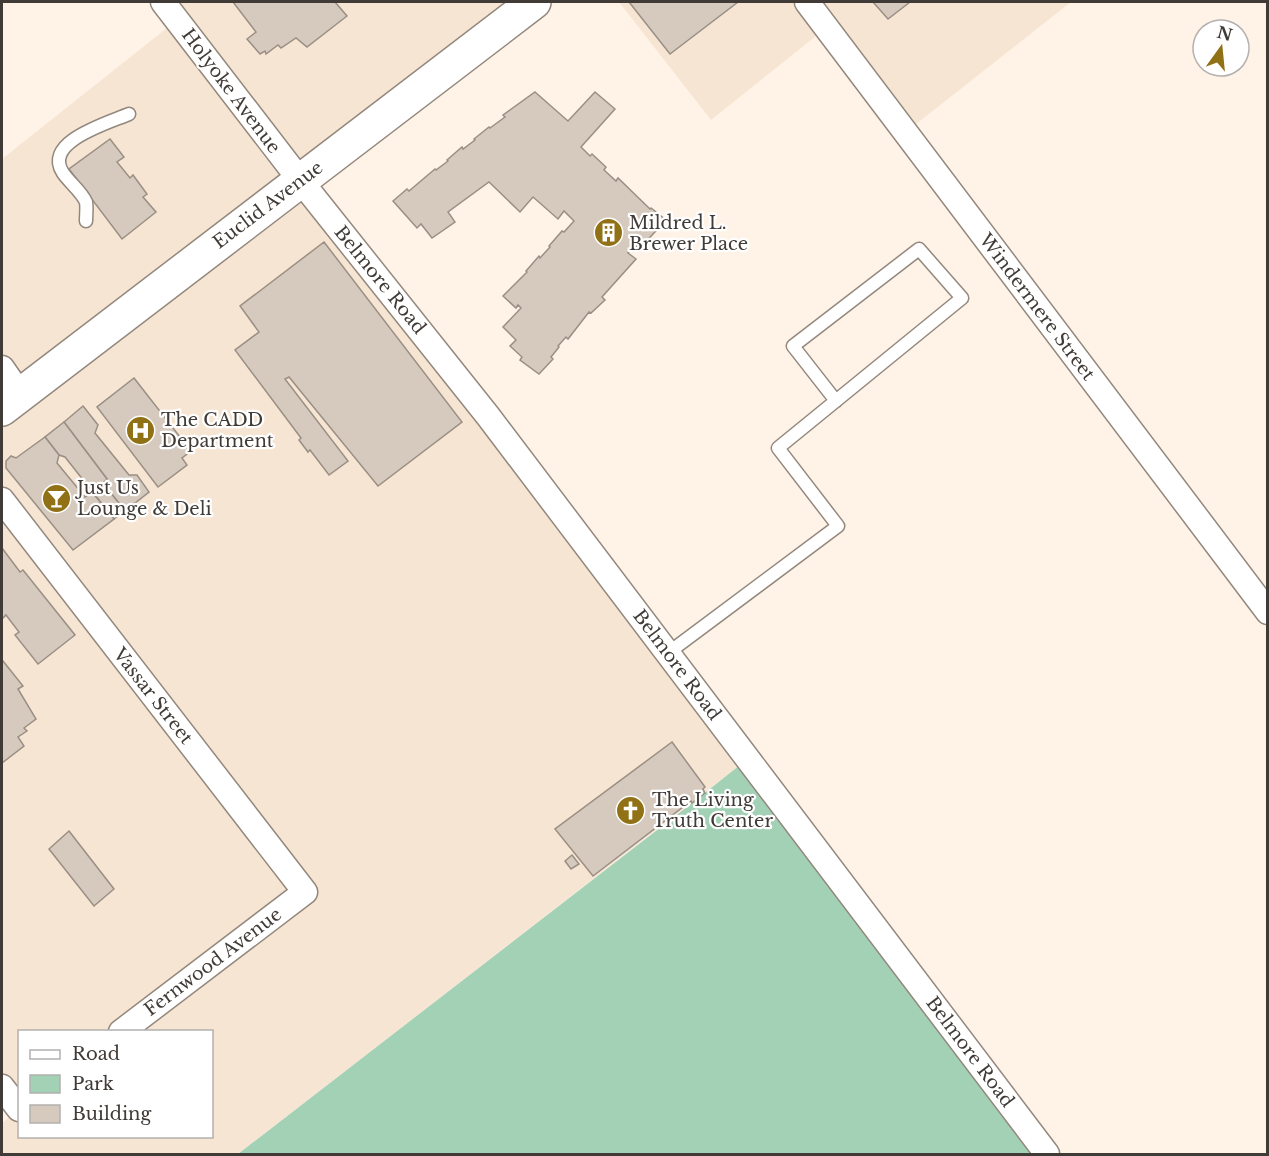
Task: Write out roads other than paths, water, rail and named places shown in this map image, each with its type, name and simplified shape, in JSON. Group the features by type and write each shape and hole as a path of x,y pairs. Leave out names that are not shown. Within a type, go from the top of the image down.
{"main road":[{"name":"Euclid Avenue","path":"11,402 534,2"}],"street":[{"name":"Holyoke Avenue","path":"163,2 300,180"},
{"name":"Windermere Street","path":"807,2 1268,612"},
{"name":"Belmore Road","path":"300,180 488,416 1047,1155"},
{"path":"2,368 11,402"},
{"name":"Vassar Street","path":"2,500 305,892"},
{"name":"Fernwood Avenue","path":"124,1030 305,892"},
{"path":"2,1087 18,1108"},
{"path":"2,1123 18,1110"}],"lane":[{"path":"86,221 86,202 61,171 58,159 62,148 76,137 129,114"},
{"path":"668,653 838,526 778,448 836,401 962,298 919,249 793,346 836,401"}],"place":[{"name":"Mildred L. Brewer Place","path":"608,233"},
{"name":"The CADD Department","path":"140,430"},
{"name":"Just Us Lounge & Deli","path":"56,498"},
{"name":"The Living Truth Center","path":"631,810"}]}
